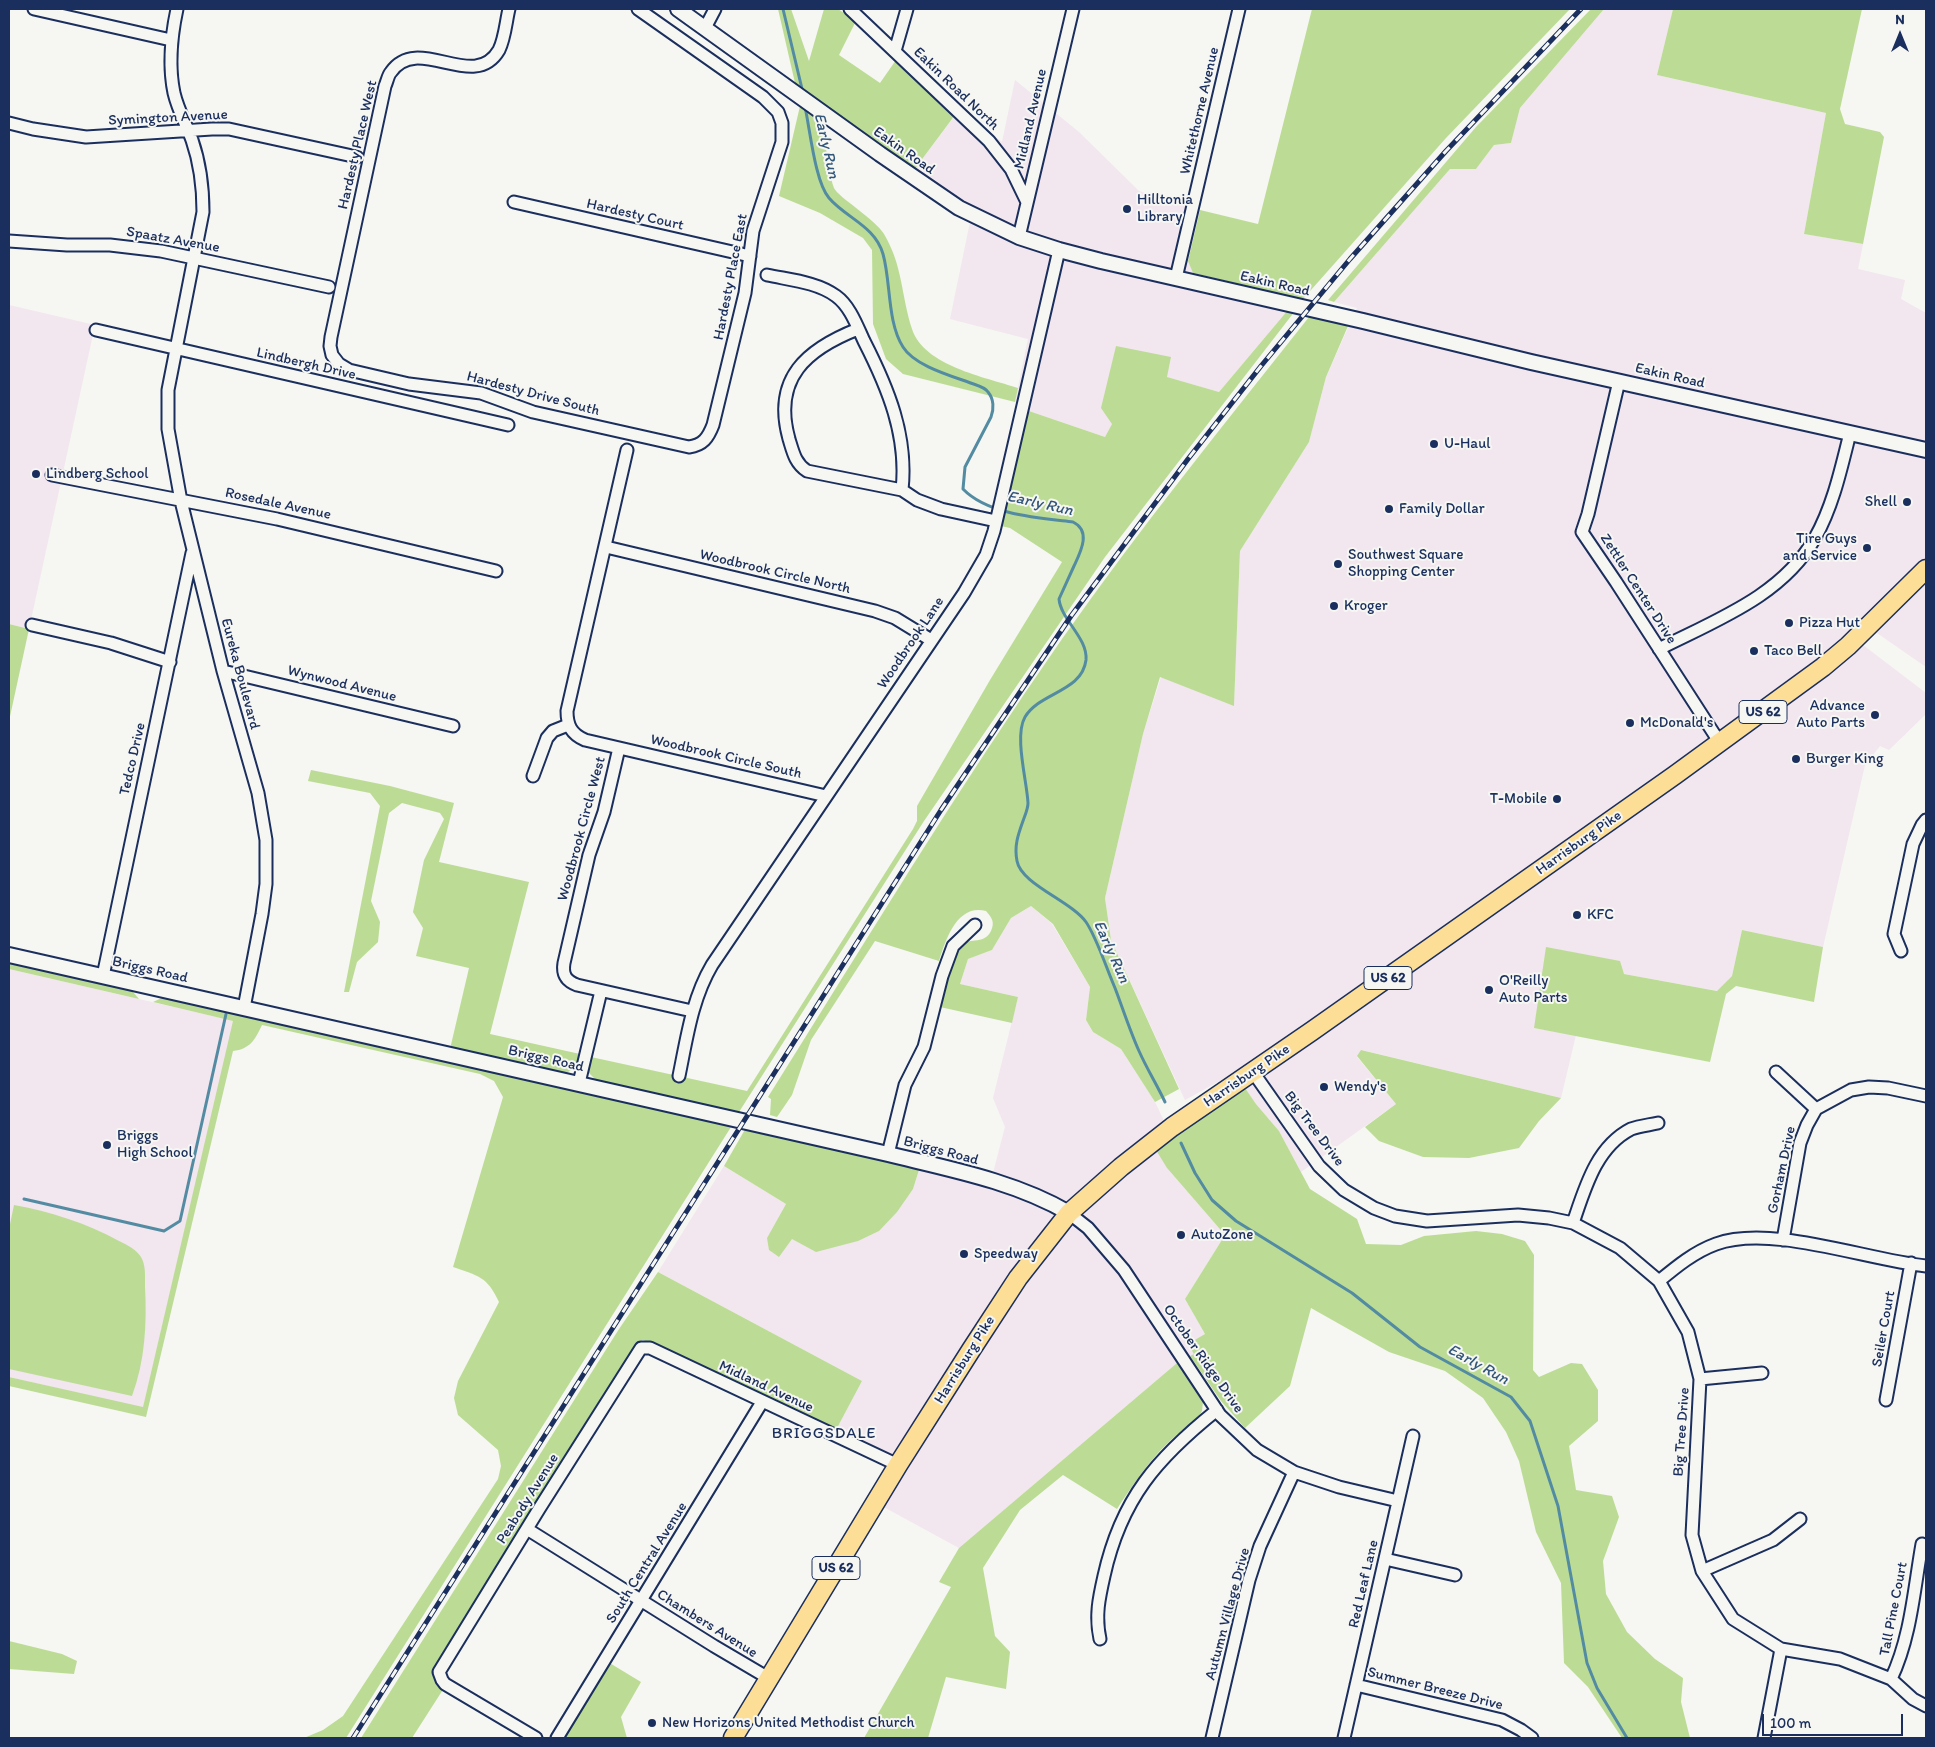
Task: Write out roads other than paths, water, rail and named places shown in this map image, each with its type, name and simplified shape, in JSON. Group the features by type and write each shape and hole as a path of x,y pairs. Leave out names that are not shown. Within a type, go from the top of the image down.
{"main road":[{"name":"Harrisburg Pike","path":"733,1738 770,1680 898,1465 1018,1278 1070,1213 1152,1142 1720,743 1824,667 1925,572"}],"street":[{"path":"34,9 171,40"},
{"name":"Eureka Boulevard","path":"177,9 171,40 171,69 174,93 181,116 192,141 203,193 203,212 168,390 167,409 172,454 181,501 223,671 258,793 266,840 265,894 244,1008"},
{"name":"Hardesty Place West","path":"332,355 331,337 390,72 401,62 419,57 470,67 485,63 498,51 509,9"},
{"name":"Hardesty Place East","path":"638,9 763,97 778,112 782,123 782,142 753,231 746,293 713,425 708,437 700,444"},
{"name":"Eakin Road","path":"678,9 940,196 1019,237 1059,250 1176,278 1926,450"},
{"path":"705,28 715,9"},
{"name":"Eakin Road North","path":"850,9 989,142 1011,168 1027,202"},
{"path":"895,51 907,9"},
{"name":"Midland Avenue","path":"1019,237 1073,9"},
{"name":"Whitethorne Avenue","path":"1176,278 1239,9"},
{"name":"Symington Avenue","path":"9,124 86,137 220,129 247,132 357,157"},
{"name":"Hardesty Court","path":"514,202 750,256"},
{"name":"Spaatz Avenue","path":"9,241 67,245 110,245 161,251 329,288"},
{"name":"Woodbrook Lane","path":"679,1076 692,1011 702,981 976,574 986,555 998,512 1059,250"},
{"path":"767,275 806,283 826,290 844,303 880,373 894,409 901,438 902,490"},
{"path":"858,328 815,350 799,368 788,388 785,408 788,434 796,461 807,471 902,490 917,500 941,509 998,512"},
{"name":"Lindbergh Drive","path":"96,330 508,425"},
{"name":"Hardesty Drive South","path":"332,355 339,364 349,370 409,384 480,393 533,412 689,448 700,444"},
{"name":"Zettler Center Drive","path":"1619,381 1588,514 1582,532 1720,743"},
{"path":"1659,649 1754,600 1800,560 1815,537 1834,494 1850,433"},
{"path":"532,776 547,738 553,731 568,725 567,711 627,450"},
{"name":"Rosedale Avenue","path":"52,475 329,530 496,571"},
{"name":"Woodbrook Circle North","path":"606,547 875,611 895,618 931,640"},
{"name":"Tedco Drive","path":"103,976 193,549"},
{"path":"32,625 111,643 170,662"},
{"name":"Wynwood Avenue","path":"223,671 453,726"},
{"name":"Woodbrook Circle West","path":"568,725 574,734 585,740 619,748 604,812 589,855 563,970 565,977 570,982 601,990"},
{"name":"Woodbrook Circle South","path":"619,748 826,796"},
{"path":"1901,952 1894,934 1913,844 1922,824 1926,820"},
{"path":"888,1154 905,1085 924,1047 942,976 953,946 975,925"},
{"name":"Briggs Road","path":"9,955 888,1154 999,1183 1048,1200 1070,1213"},
{"path":"579,1083 601,990 692,1011"},
{"name":"Big Tree Drive","path":"1253,1072 1319,1166 1344,1190 1374,1208 1395,1216 1427,1221 1518,1214 1573,1223 1620,1248 1658,1281 1688,1332 1700,1379 1692,1535 1702,1571 1733,1619 1781,1649 1840,1659 1892,1679 1913,1699 1926,1706"},
{"path":"1776,1072 1816,1109 1851,1090 1869,1087 1888,1088 1926,1096"},
{"name":"Gorham Drive","path":"1783,1240 1800,1143 1816,1109"},
{"path":"1573,1223 1590,1175 1598,1159 1621,1136 1633,1128 1658,1122"},
{"name":"October Ridge Drive","path":"1070,1213 1088,1228 1124,1270 1217,1410 1257,1450 1294,1472 1339,1487 1398,1501"},
{"path":"1658,1281 1686,1260 1716,1244 1748,1238 1783,1240 1926,1266"},
{"name":"Seiler Court","path":"1886,1400 1910,1263"},
{"name":"Peabody Avenue","path":"536,1738 446,1684 440,1676 440,1669 638,1351 641,1348 650,1348"},
{"name":"Midland Avenue","path":"650,1348 898,1465"},
{"path":"1700,1379 1762,1373"},
{"name":"South Central Avenue","path":"558,1738 762,1402"},
{"path":"1100,1639 1097,1625 1098,1602 1107,1560 1117,1530 1128,1507 1142,1485 1172,1448 1217,1410"},
{"name":"Red Leaf Lane","path":"1344,1738 1414,1436"},
{"name":"Autumn Village Drive","path":"1212,1738 1249,1580 1260,1546 1294,1472"},
{"path":"1702,1571 1773,1540 1800,1519"},
{"name":"Chambers Avenue","path":"527,1529 770,1680"},
{"name":"Tall Pine Court","path":"1892,1679 1906,1640 1922,1544"},
{"path":"1385,1559 1455,1575"},
{"path":"1764,1738 1781,1649"},
{"name":"Summer Breeze Drive","path":"1356,1685 1502,1720 1532,1738"}],"waterway":[{"name":"Early Run","path":"783,9 803,93"},
{"name":"Early Run","path":"805,107 814,155 824,190 836,205 867,229 879,244 886,265 894,326 903,347 923,364 982,387 990,395 993,404 992,414 965,467 963,489 986,505 1000,510 1030,517 1073,522 1082,531 1083,542 1081,549 1059,599 1064,614 1083,644 1086,660 1083,671 1077,679 1069,686 1040,702 1025,717 1022,725 1021,747 1028,803 1017,841 1016,856 1020,869 1027,877 1079,914 1086,922 1102,954 1145,1064 1165,1102"},
{"path":"24,1199 164,1231 180,1221 226,1014"},
{"name":"Early Run","path":"1181,1143 1195,1173 1212,1200 1236,1221 1352,1293 1420,1347 1511,1397 1530,1421 1558,1506 1587,1663 1597,1688 1627,1738"}],"railway":[{"path":"353,1738 941,810 1071,616 1188,459 1261,366 1350,259 1446,151 1581,9"}],"place":[{"name":"Hilltonia Library","path":"1127,209"},
{"name":"U-Haul","path":"1434,444"},
{"name":"Lindberg School","path":"36,474"},
{"name":"Shell","path":"1907,502"},
{"name":"Family Dollar","path":"1389,509"},
{"name":"Tire Guys and Service","path":"1867,548"},
{"name":"Southwest Square Shopping Center","path":"1338,564"},
{"name":"Kroger","path":"1334,606"},
{"name":"Pizza Hut","path":"1789,623"},
{"name":"Taco Bell","path":"1754,651"},
{"name":"Advance Auto Parts","path":"1875,715"},
{"name":"McDonald's","path":"1630,723"},
{"name":"Burger King","path":"1796,759"},
{"name":"T-Mobile","path":"1557,799"},
{"name":"KFC","path":"1577,915"},
{"name":"O'Reilly Auto Parts","path":"1489,990"},
{"name":"Wendy's","path":"1324,1087"},
{"name":"Briggs High School","path":"107,1145"},
{"name":"AutoZone","path":"1181,1235"},
{"name":"Speedway","path":"964,1254"},
{"name":"New Horizons United Methodist Church","path":"652,1723"}],"district":[{"name":"BRIGGSDALE","path":"824,1434"}]}
